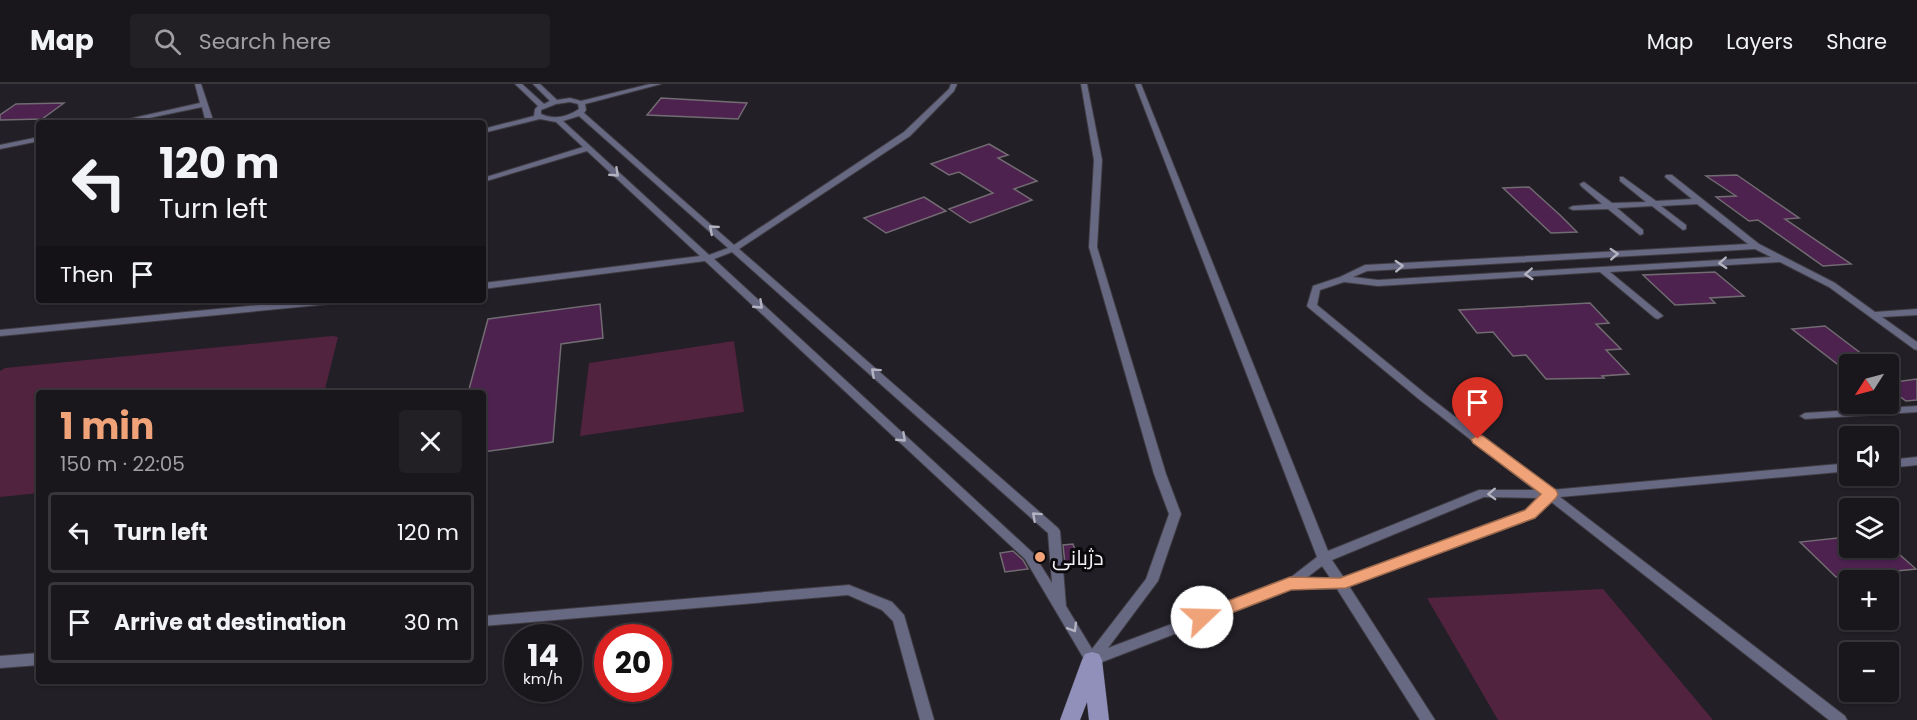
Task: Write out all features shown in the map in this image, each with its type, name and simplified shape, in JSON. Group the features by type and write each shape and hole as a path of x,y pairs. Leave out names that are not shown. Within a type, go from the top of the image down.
{"main road":[{"path":"1070,720 1092,660"},
{"path":"1092,660 1099,720"}],"lane":[{"path":"198,84 209,120"},
{"path":"518,84 542,106"},
{"path":"536,84 555,102"},
{"path":"486,130 540,117 557,119 581,108 658,84"},
{"path":"486,286 708,258 735,248 907,134 952,90 954,84"},
{"path":"1084,84 1098,160 1093,248 1160,474 1175,514 1152,581 1092,660"},
{"path":"1138,84 1324,558 1428,720"},
{"path":"540,117 537,112 542,106 555,102 570,100 581,108 1054,531 1061,608"},
{"path":"129,120 204,104"},
{"path":"557,119 1029,556 1092,660"},
{"path":"0,147 36,140"},
{"path":"486,179 588,148"},
{"path":"1669,177 1756,246 1832,285 1917,347"},
{"path":"1623,179 1683,227"},
{"path":"1584,184 1640,232"},
{"path":"1573,208 1700,201"},
{"path":"1756,246 1365,268 1343,279 1316,288 1312,306 1424,398 1840,720"},
{"path":"1585,256 1658,316"},
{"path":"1343,279 1378,283 1782,259"},
{"path":"0,333 309,303"},
{"path":"1873,315 1917,312"},
{"path":"1805,416 1917,408"},
{"path":"1899,463 1917,461"},
{"path":"1092,660 1290,584 1324,558 1483,494 1550,494 1839,468"},
{"path":"1290,584 1341,584 1530,514 1550,494"},
{"path":"486,621 849,590 887,606 899,620 927,720"},
{"path":"0,662 36,659"}],"shaded area":[{"path":"338,337 325,390 36,390 36,493 0,497 0,371 5,368"},
{"path":"734,341 744,412 580,436 589,363"},
{"path":"1603,589 1713,720 1498,720 1427,598"}],"building":[{"path":"661,98 747,103 738,119 647,115"},
{"path":"64,103 42,119 0,120 0,115 16,104"},
{"path":"989,144 1008,155 998,158 1037,181 1014,189 1032,200 970,223 949,209 993,193 959,172 949,175 931,164"},
{"path":"1737,175 1799,218 1785,219 1851,264 1823,266 1758,220 1749,221 1716,197 1736,196 1706,176"},
{"path":"1529,187 1577,232 1551,233 1503,188"},
{"path":"924,197 946,211 886,233 864,218"},
{"path":"1715,272 1744,296 1710,298 1715,303 1675,305 1643,275"},
{"path":"1590,303 1609,323 1596,324 1621,349 1606,350 1629,374 1602,376 1604,378 1546,379 1526,355 1513,356 1493,332 1477,333 1459,310"},
{"path":"600,304 603,338 561,344 553,442 486,452 486,390 469,390 488,319"},
{"path":"1825,326 1862,354 1839,354 1839,365 1792,329"},
{"path":"1917,379 1917,400 1906,401 1899,396 1899,381"},
{"path":"1839,538 1839,558 1899,558 1899,554 1916,569 1839,570 1839,577 1836,577 1800,542"},
{"path":"1073,544 1079,562 1065,564 1063,545"},
{"path":"1013,551 1023,560 1028,569 1005,572 1000,553"}],"place":[{"name":"دژبانی","path":"1040,557"}],"route":[{"path":"1202,617 1290,584 1341,584 1530,514 1550,494 1478,439"}]}
